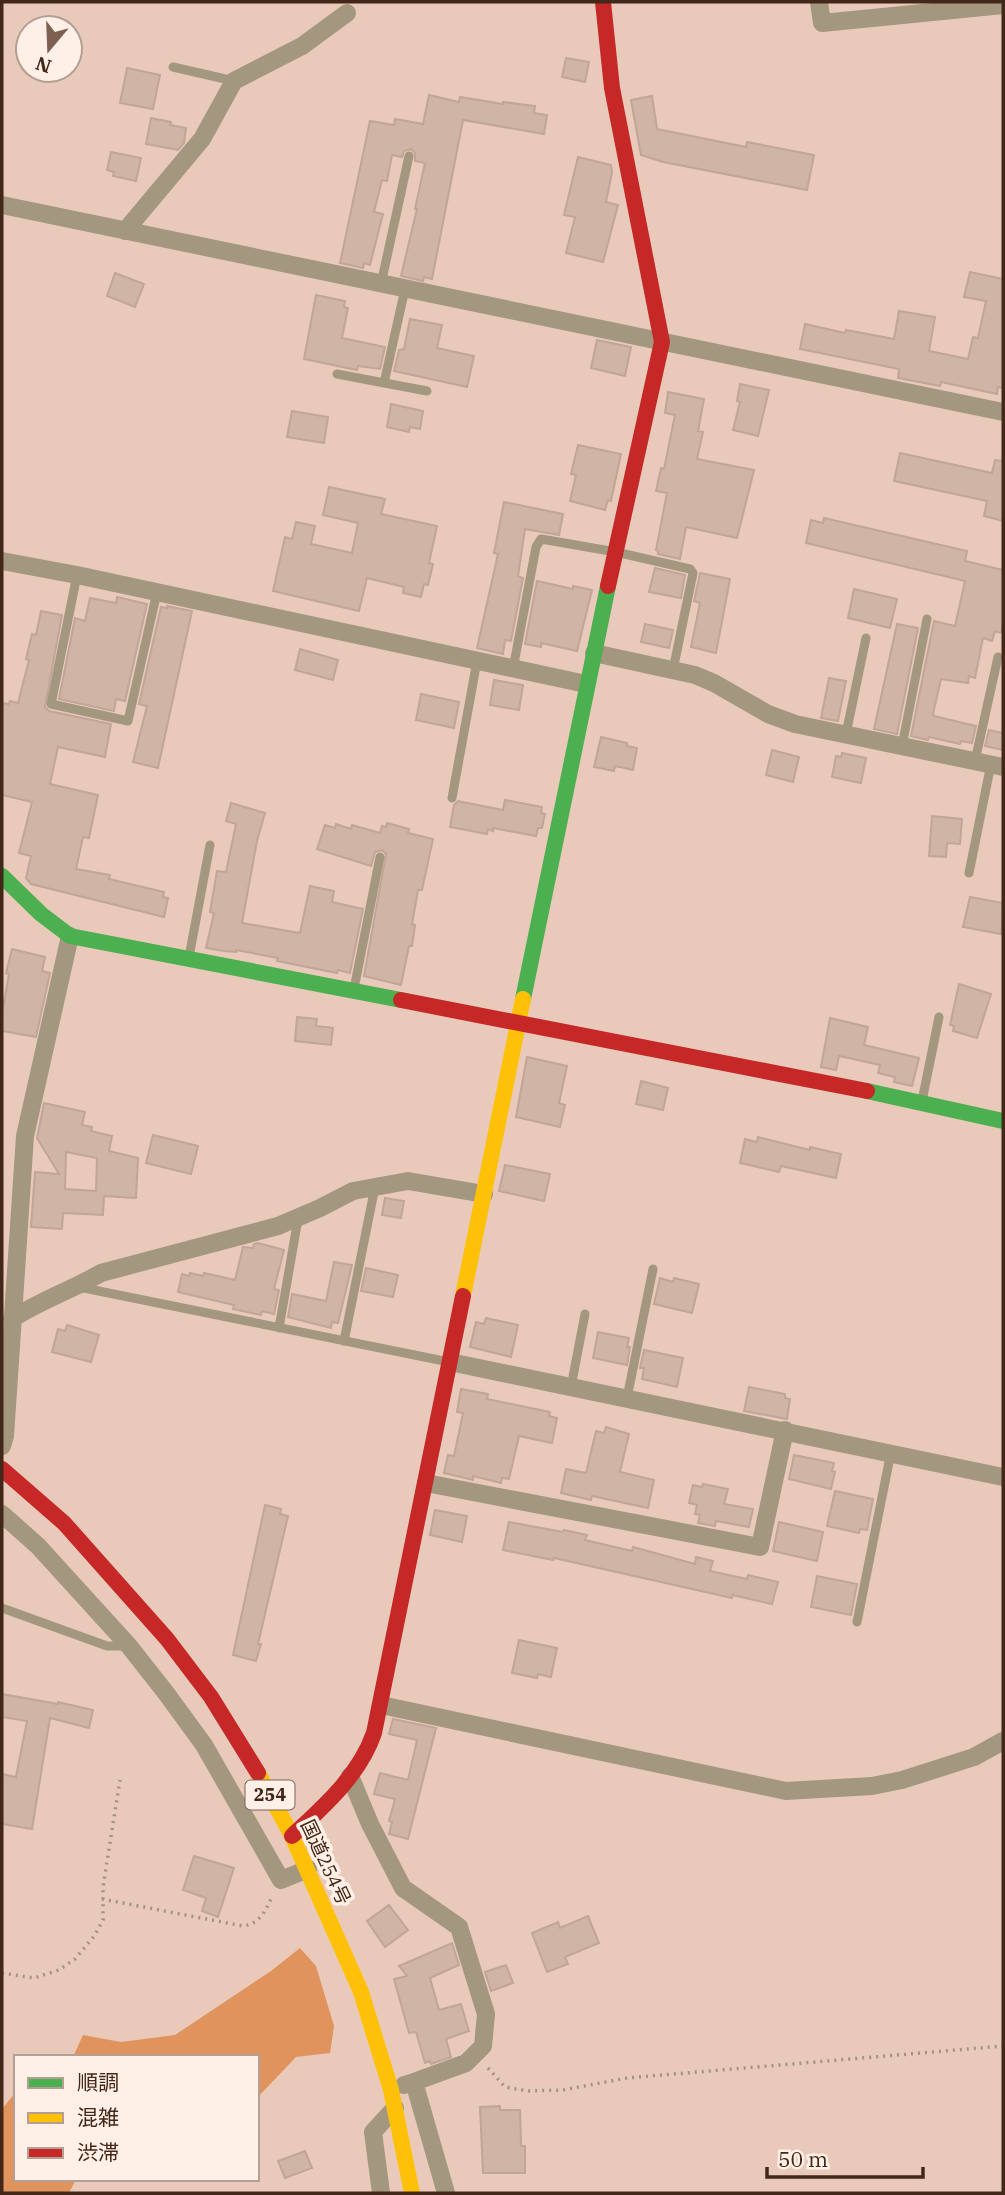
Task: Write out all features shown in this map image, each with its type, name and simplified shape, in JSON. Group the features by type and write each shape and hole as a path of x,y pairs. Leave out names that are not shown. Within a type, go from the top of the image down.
{"main road":[{"path":"292,1836 333,1798 350,1776 371,1743 381,1704 586,684 662,342 612,88 603,2"},
{"path":"2,877 41,914 70,936 922,1102 1003,1121"},
{"name":"国道254号","path":"2,1469 64,1523 167,1639 211,1697 261,1779 292,1836 361,1992 391,2090 412,2193"}],"street":[{"path":"820,2 822,23 906,8 1003,5"},
{"path":"125,231 202,139 234,81 302,46 347,13"},
{"path":"2,205 1003,412"},
{"path":"2,561 586,684"},
{"path":"594,653 695,675 768,714 795,724 990,764"},
{"path":"2,1446 5,1436 25,1136 70,936"},
{"path":"12,1319 35,1304 77,1287 101,1273 278,1226 354,1191 408,1181 484,1194"},
{"path":"450,1362 1003,1477"},
{"path":"426,1483 760,1547 785,1430"},
{"path":"2,1514 38,1546 129,1646 204,1745 281,1880 307,1869"},
{"path":"381,1704 786,1791 872,1786 902,1780 974,1757 1003,1741"},
{"path":"350,1776 370,1824 403,1888 459,1927 486,2014 483,2046 466,2063 391,2090"},
{"path":"414,2082 446,2193"},
{"path":"380,2193 373,2132 395,2108"}],"lane":[{"path":"173,67 234,81"},
{"path":"381,284 409,156"},
{"path":"384,383 405,289"},
{"path":"337,374 427,391"},
{"path":"513,669 536,547 541,539 690,569 693,573 673,670"},
{"path":"76,575 51,705 128,721 157,592"},
{"path":"902,746 927,619"},
{"path":"846,734 866,638"},
{"path":"969,873 990,764 998,657"},
{"path":"452,798 477,661"},
{"path":"189,959 210,845"},
{"path":"354,990 380,857"},
{"path":"922,1102 939,1017"},
{"path":"344,1341 375,1187"},
{"path":"279,1328 298,1218"},
{"path":"627,1398 653,1269"},
{"path":"77,1287 450,1362"},
{"path":"572,1387 585,1314"},
{"path":"858,1622 891,1452"},
{"path":"2,1608 107,1646 129,1646"}],"path":[{"path":"2,1973 34,1978 59,1970 75,1959 95,1935 103,1920 102,1899 120,1780"},
{"path":"102,1899 243,1926 252,1925 260,1919 281,1880"},
{"path":"477,2051 490,2072 505,2087 528,2091 563,2090 626,2078 1003,2046"}],"shaded area":[{"path":"300,1948 316,1966 334,2026 330,2053 296,2057 259,2096 259,2055 74,2055 83,2035 121,2042 175,2035 271,1971"},
{"path":"14,2094 14,2181 75,2181 69,2193 2,2193 2,2109"}],"building":[{"path":"566,58 589,62 585,82 562,77"},
{"path":"127,68 160,75 153,109 120,103"},
{"path":"429,95 459,102 460,97 535,106 534,113 547,115 544,134 463,120 432,279 424,277 423,281 401,276 425,163 415,161 415,153 411,149 404,151 402,157 392,155 387,181 382,180 374,212 383,214 370,265 364,263 363,268 340,263 370,121 394,125 395,119 423,124"},
{"path":"652,96 657,129 746,147 747,142 814,155 807,190 663,162 641,155 631,100"},
{"path":"151,118 186,128 184,143 178,150 146,144"},
{"path":"111,152 141,158 136,181 113,176 114,172 107,170"},
{"path":"578,157 611,165 606,202 618,205 603,262 566,253 575,217 564,215"},
{"path":"970,272 1003,279 1003,388 998,387 997,394 941,382 940,386 898,378 899,369 800,349 805,324 845,333 846,330 894,339 899,311 935,317 929,351 968,359 973,337 978,338 986,301 964,297"},
{"path":"115,273 144,284 135,307 107,296"},
{"path":"316,295 345,301 344,307 348,308 342,338 385,347 380,369 358,366 357,370 304,359"},
{"path":"410,319 442,325 437,348 474,356 467,387 394,371 399,350 404,349"},
{"path":"597,340 631,347 625,376 591,368"},
{"path":"740,384 769,390 758,436 733,430 740,402 737,401"},
{"path":"668,392 704,399 698,431 703,432 697,459 754,470 737,538 686,527 680,559 658,554 656,550 667,493 656,491 661,468 664,469 675,415 665,413"},
{"path":"391,404 423,411 420,429 410,427 409,432 387,427"},
{"path":"292,411 328,417 324,443 287,437"},
{"path":"578,445 621,454 611,501 608,500 605,510 570,501 576,475 571,474"},
{"path":"900,453 992,473 995,460 1003,461 1003,521 984,516 987,501 894,481"},
{"path":"329,487 385,499 381,514 437,526 429,563 433,564 428,585 424,584 421,597 403,593 404,587 367,578 359,611 273,591 285,537 292,539 296,522 315,526 311,544 352,553 358,523 323,515"},
{"path":"504,502 563,514 559,535 525,529 518,576 523,578 511,641 505,640 503,654 477,648 498,554 494,553"},
{"path":"824,518 967,551 965,561 1003,570 1001,633 995,631 992,641 983,638 975,678 969,676 968,683 941,679 933,714 976,726 972,743 961,741 960,744 911,736 934,621 955,626 965,581 806,543 811,520 823,523"},
{"path":"655,568 685,575 681,598 649,592"},
{"path":"700,573 730,579 716,653 691,647 700,603 694,601"},
{"path":"537,581 592,590 577,651 541,643 541,647 525,644"},
{"path":"854,589 897,599 890,628 848,618"},
{"path":"117,597 147,604 125,701 116,699 114,711 59,699 75,618 85,621 90,598 116,603"},
{"path":"161,607 192,611 158,768 133,762 147,706 139,704"},
{"path":"41,611 62,615 45,707 49,711 111,724 105,757 58,747 50,784 98,795 89,838 83,837 76,869 110,875 109,879 164,892 163,897 168,898 164,917 31,884 26,878 31,856 19,853 32,802 2,795 2,703 18,703 29,660 26,659 32,634 36,635"},
{"path":"645,624 673,630 669,648 641,642"},
{"path":"897,624 918,628 897,734 874,729"},
{"path":"300,649 338,660 333,680 295,670"},
{"path":"829,678 846,681 838,721 821,718"},
{"path":"494,680 523,685 519,710 490,705"},
{"path":"421,694 459,702 454,728 416,720"},
{"path":"989,730 1003,733 1003,750 985,746"},
{"path":"601,737 637,748 633,770 615,766 614,771 594,767"},
{"path":"772,750 799,757 793,782 766,775"},
{"path":"842,753 866,758 861,783 832,777 836,756 841,757"},
{"path":"505,800 542,807 541,813 545,814 542,828 538,828 536,836 493,828 493,831 488,829 487,834 450,827 454,805 458,801 503,810"},
{"path":"231,803 265,813 257,841 242,923 300,933 310,886 334,891 332,902 363,909 350,973 338,970 337,973 277,961 278,958 236,950 206,948 214,913 210,912 217,871 226,872 236,824 226,821"},
{"path":"932,816 962,819 960,844 947,843 946,857 929,856"},
{"path":"387,823 409,829 408,833 433,839 422,890 418,890 412,924 415,925 412,946 409,946 401,985 364,976 386,854 382,850 375,852 371,866 317,849 325,825 335,828 336,824 351,829 352,825 380,833 382,826 386,827"},
{"path":"970,897 1003,903 1001,934 963,927"},
{"path":"12,949 45,957 42,971 50,973 36,1037 2,1031 9,974 6,973"},
{"path":"959,984 991,994 977,1038 953,1031 954,1026 950,1025"},
{"path":"297,1017 317,1019 316,1026 333,1028 331,1045 295,1041"},
{"path":"830,1018 868,1027 864,1045 919,1058 912,1086 894,1082 895,1077 878,1073 880,1065 839,1056 836,1070 821,1067"},
{"path":"527,1057 567,1066 559,1103 565,1105 560,1127 516,1117"},
{"path":"641,1081 668,1088 663,1110 636,1104"},
{"path":"44,1103 85,1112 82,1125 92,1127 91,1131 112,1136 109,1151 138,1158 136,1198 104,1196 103,1215 63,1213 62,1229 31,1227 35,1172 59,1174 37,1138","holes":["66,1152 97,1158 96,1191 65,1189"]},
{"path":"153,1135 198,1146 191,1174 146,1163"},
{"path":"758,1137 810,1150 810,1147 841,1154 836,1178 781,1166 779,1172 740,1163 745,1139 757,1142"},
{"path":"505,1165 550,1174 544,1201 499,1191"},
{"path":"385,1198 404,1201 401,1218 382,1215"},
{"path":"254,1244 284,1250 274,1289 279,1290 274,1314 262,1311 261,1315 233,1309 234,1305 178,1292 182,1274 203,1276 204,1273 235,1280 243,1247 253,1248"},
{"path":"334,1262 352,1265 338,1323 332,1322 331,1328 288,1317 292,1294 326,1301"},
{"path":"366,1268 398,1275 393,1297 361,1291"},
{"path":"660,1278 673,1282 674,1278 699,1284 692,1313 654,1304"},
{"path":"486,1318 518,1325 511,1357 470,1347 476,1322 484,1324"},
{"path":"67,1325 99,1335 91,1362 52,1352 58,1329 65,1331"},
{"path":"598,1332 629,1338 627,1365 593,1358"},
{"path":"644,1350 683,1358 677,1387 642,1379 644,1368 640,1368"},
{"path":"749,1387 785,1394 785,1398 790,1399 787,1419 744,1411"},
{"path":"461,1389 488,1394 487,1399 550,1412 549,1416 557,1418 552,1443 519,1436 509,1479 502,1478 501,1483 444,1473 448,1455 454,1456 463,1413 457,1412"},
{"path":"606,1427 629,1434 620,1472 654,1480 648,1508 592,1496 591,1500 561,1493 566,1469 586,1473 596,1431 604,1433"},
{"path":"794,1455 834,1463 831,1489 789,1479"},
{"path":"703,1484 728,1489 724,1504 753,1509 749,1527 716,1521 715,1526 698,1523 700,1515 695,1514 697,1505 689,1503 693,1485 702,1487"},
{"path":"835,1491 873,1499 867,1530 860,1529 859,1533 827,1526"},
{"path":"265,1505 281,1509 280,1514 288,1516 256,1661 233,1655"},
{"path":"435,1510 467,1516 462,1542 430,1535"},
{"path":"509,1522 587,1535 585,1540 632,1551 633,1547 695,1564 696,1557 713,1561 710,1571 747,1579 748,1575 778,1582 772,1604 732,1595 732,1598 554,1558 553,1560 503,1550"},
{"path":"779,1522 823,1532 817,1561 773,1551"},
{"path":"817,1576 857,1584 851,1615 811,1607"},
{"path":"519,1640 557,1648 551,1677 538,1674 537,1678 512,1673"},
{"path":"2,1694 93,1710 89,1728 50,1718 32,1829 2,1824 2,1774 16,1777 27,1721 2,1717"},
{"path":"393,1719 436,1728 408,1839 389,1834 392,1822 389,1821 395,1799 374,1794 380,1773 408,1780 417,1740 389,1734"},
{"path":"194,1856 234,1868 218,1917 202,1911 206,1898 183,1890"},
{"path":"389,1905 408,1930 385,1947 367,1921"},
{"path":"588,1916 599,1943 565,1957 568,1964 547,1972 532,1933 558,1922 560,1928"},
{"path":"452,1943 459,1965 430,1978 439,2010 461,2004 469,2031 446,2039 451,2057 431,2064 430,2061 425,2063 416,2032 409,2033 394,1979 407,1976 399,1966"},
{"path":"506,1965 513,1983 491,1991 485,1972"},
{"path":"500,2106 500,2110 520,2110 521,2146 525,2146 525,2173 483,2173 480,2107"},
{"path":"305,2151 312,2168 285,2178 278,2161"}],"traffic: fast":[{"path":"523,999 608,586"},
{"path":"2,876 41,914 70,936 401,1000"},
{"path":"867,1091 1003,1121"}],"traffic: slow":[{"path":"463,1296 523,999"},
{"path":"258,1773 292,1836 361,1992 391,2090 412,2193"}],"traffic: jam":[{"path":"603,2 612,88 662,342 608,586"},
{"path":"401,1000 867,1091"},
{"path":"292,1836 350,1777 374,1733 463,1296"},
{"path":"2,1469 64,1523 167,1639 211,1697 258,1773"}]}
